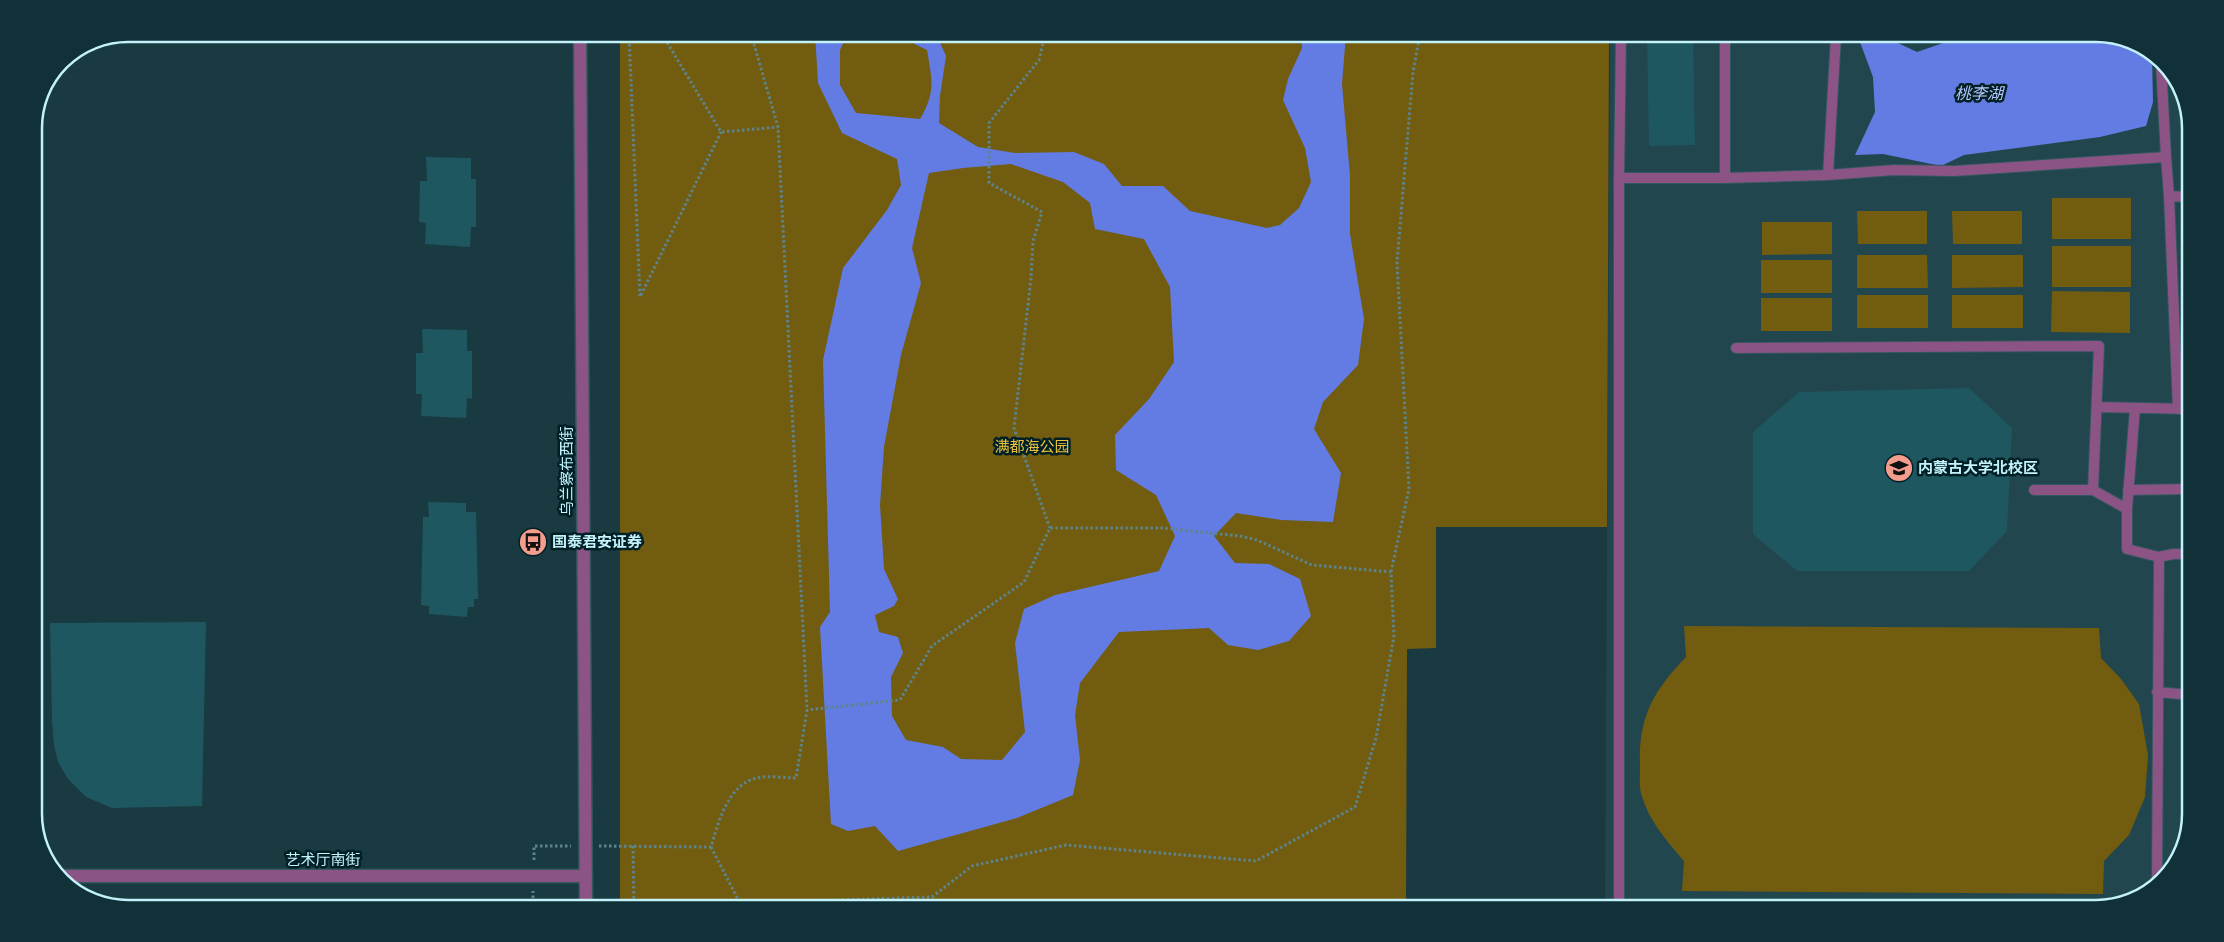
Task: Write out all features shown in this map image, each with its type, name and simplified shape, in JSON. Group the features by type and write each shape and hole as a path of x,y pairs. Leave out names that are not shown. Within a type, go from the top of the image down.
{"street":[{"name":"乌兰察布西街","path":"580,42 586,899"},
{"name":"艺术厅南街","path":"70,876 586,876"}],"lane":[{"path":"1619,899 1619,178 1621,42"},
{"path":"1725,42 1725,178"},
{"path":"1828,175 1836,42"},
{"path":"2162,74 2178,409"},
{"path":"1619,178 1725,178 1828,175 1894,170 1954,171 2166,157"},
{"path":"2169,196 2181,196"},
{"path":"1736,348 2099,346 2098,407 2093,490"},
{"path":"2098,407 2181,409"},
{"path":"2135,408 2128,490 2127,549 2158,557 2182,554"},
{"path":"2128,490 2182,489"},
{"path":"2034,490 2093,490 2127,509"},
{"path":"2158,557 2158,872"},
{"path":"2157,692 2182,694"}],"path":[{"path":"629,42 640,296 721,132"},
{"path":"667,42 721,132"},
{"path":"738,899 711,847 719,818 736,790 756,778 796,778 807,710 778,127 753,42"},
{"path":"807,710 900,700 932,646 1024,582 1050,528 1014,428 1031,278 1033,241 1042,212 989,183 989,123 1039,60 1043,42"},
{"path":"868,899 932,897 972,866 1066,845 1256,861 1355,807 1376,738 1394,636 1391,572 1409,489 1397,262 1413,72 1419,42"},
{"path":"721,132 778,127"},
{"path":"1050,528 1162,528 1240,536 1257,540 1312,565 1391,572"},
{"path":"533,899 534,846 711,847"},
{"path":"634,846 634,899"}],"shaded area":[{"name":"内蒙古大学北校区","path":"1610,42 2096,42 2113,44 2139,54 2164,76 2170,85 2180,111 2181,123 2182,814 2180,831 2170,857 2152,878 2134,891 2107,899 1605,899"}],"green space":[{"name":"满都海公园","path":"620,42 1609,42 1607,527 1436,527 1436,648 1407,649 1406,899 620,899"},
{"path":"2052,198 2131,198 2131,239 2052,239"},
{"path":"1857,211 1927,211 1927,244 1858,244"},
{"path":"1952,211 2022,211 2022,244 1953,244"},
{"path":"1762,222 1832,222 1832,254 1762,255"},
{"path":"2052,246 2131,246 2131,287 2052,287"},
{"path":"1857,255 1927,255 1928,288 1857,288"},
{"path":"1952,255 2023,255 2023,287 1952,288"},
{"path":"1761,260 1832,260 1832,293 1761,293"},
{"path":"2052,291 2130,292 2130,333 2051,332"},
{"path":"1857,295 1928,295 1928,328 1857,328"},
{"path":"1952,295 2023,295 2023,328 1952,328"},
{"path":"1761,298 1832,298 1832,331 1761,331"},
{"path":"1684,626 2099,628 2101,658 2121,679 2139,704 2148,755 2145,797 2129,835 2104,861 2103,894 1682,891 1684,861 1659,830 1648,812 1641,793 1640,749 1645,719 1656,694 1674,669 1686,657"}],"water":[{"path":"815,42 844,42 840,50 840,85 856,113 920,119 931,93 930,70 927,50 910,42 940,42 946,56 940,96 939,123 978,147 1015,153 1074,152 1104,164 1122,186 1163,186 1190,211 1267,228 1280,225 1299,208 1311,182 1305,148 1283,100 1288,79 1302,48 1302,42 1345,42 1342,84 1350,176 1350,234 1364,319 1358,365 1323,402 1314,429 1341,473 1333,522 1282,520 1236,513 1214,536 1235,563 1269,564 1300,579 1311,616 1289,641 1258,650 1228,645 1209,628 1119,632 1080,683 1075,715 1080,760 1073,795 1017,818 898,851 875,826 848,831 831,824 820,627 830,612 823,360 843,268 887,210 901,185 897,159 842,133 818,83","holes":["1011,164 1063,182 1090,203 1095,229 1144,239 1170,287 1174,362 1149,399 1115,435 1116,470 1156,495 1175,536 1159,571 1055,595 1024,609 1015,643 1025,732 1002,760 961,759 943,747 906,740 892,716 891,677 903,653 898,637 879,632 875,615 894,606 898,599 884,569 880,505 884,447 901,355 921,283 912,248 929,173"]},
{"name":"桃李湖","path":"1860,42 1896,42 1917,52 1946,42 2096,42 2113,44 2129,49 2152,64 2153,102 2146,126 2100,137 1964,155 1941,166 1883,154 1855,155 1875,112 1873,77"}],"building":[{"path":"1647,42 1693,42 1695,145 1649,146"},
{"path":"426,157 471,158 471,179 476,179 476,227 471,227 470,247 425,244 426,223 419,222 420,181 427,181"},
{"path":"422,329 467,330 467,351 472,351 472,399 467,398 466,418 421,416 422,394 416,394 416,353 423,353"},
{"path":"1969,388 2012,428 2007,531 1969,571 1797,571 1753,534 1753,432 1799,392"},
{"path":"428,502 466,503 466,512 476,512 478,599 474,599 474,607 468,607 467,617 429,614 429,606 421,605 423,517 429,517"},
{"path":"206,622 202,806 112,808 86,797 68,779 58,762 54,745 50,623"}],"place":[{"name":"内蒙古大学北校区","path":"1899,468"},
{"name":"国泰君安证券","path":"533,542"}]}
